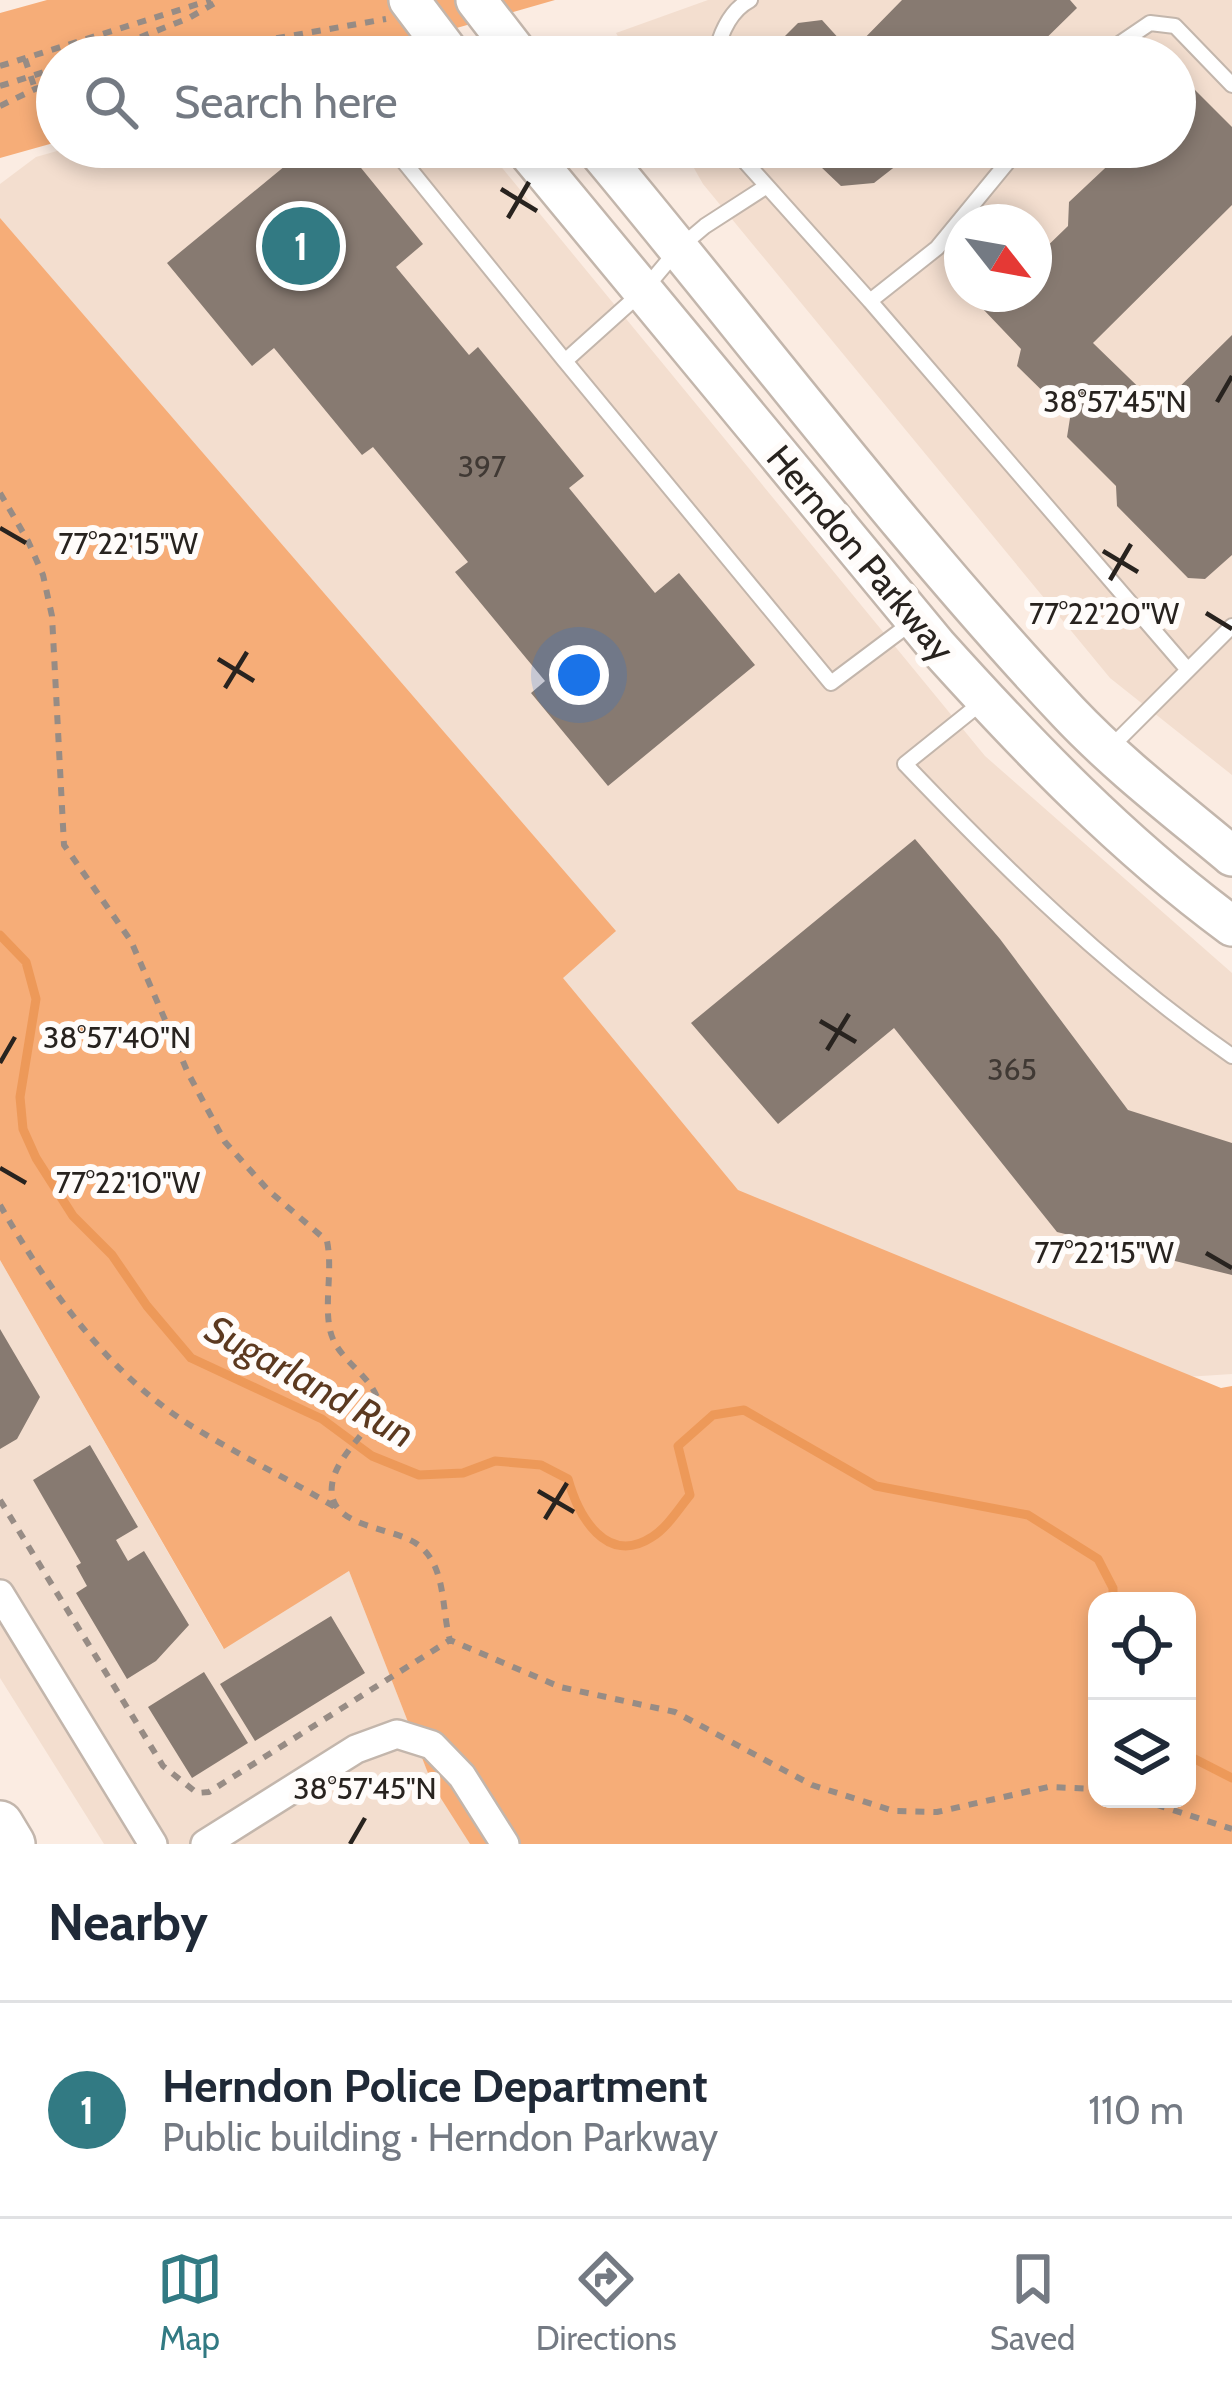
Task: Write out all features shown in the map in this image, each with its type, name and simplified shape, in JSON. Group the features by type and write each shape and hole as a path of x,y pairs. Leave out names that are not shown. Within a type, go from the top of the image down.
{"highway":[{"path":"0,1824 12,1844"}],"main road":[{"path":"476,0 504,36"},
{"path":"414,6 436,36"},
{"name":"Herndon Parkway","path":"541,168 984,699 1091,808 1232,926"},
{"name":"Herndon Parkway","path":"613,168 928,554 1108,751 1232,856"}],"street":[{"path":"0,1594 152,1844"},
{"path":"205,1844 356,1749 397,1734 432,1745 462,1776 505,1844"}],"lane":[{"path":"721,36 736,7 749,0"},
{"path":"1131,36 1150,23 1174,26 1184,36"},
{"path":"1196,48 1232,85"},
{"path":"409,168 831,683 915,620"},
{"path":"751,168 1188,670"},
{"path":"870,301 937,248 1003,168"},
{"path":"565,361 643,291 705,226 767,186"},
{"path":"1108,751 1232,626"},
{"path":"984,699 905,764 1002,866 1126,975 1232,1056"}],"path":[{"path":"143,36 189,18 216,0"},
{"path":"99,36 216,0"},
{"path":"270,36 414,6"},
{"path":"0,66 36,56"},
{"path":"0,106 35,88 25,59"},
{"path":"0,86 36,75"},
{"path":"0,493 43,575 52,616 64,845 131,940 188,1073 225,1142 268,1190 327,1241 330,1329 346,1359 378,1396 378,1410 338,1469 331,1488 338,1509"},
{"path":"0,1205 40,1275 113,1363 196,1429 350,1519 397,1534 426,1551 440,1582 450,1640"},
{"path":"0,1500 163,1766 197,1793 209,1792 450,1640"},
{"path":"450,1640 560,1687 675,1712 812,1785 894,1811 937,1812 1048,1787 1088,1789"},
{"path":"1167,1808 1232,1829"}],"shaded area":[{"path":"47,0 555,0 429,36 36,36 36,148 0,158 0,13"},
{"path":"708,0 1232,0 1232,775 1110,678 694,168 1196,168 1196,36 616,33"},
{"path":"36,157 36,168 502,168 985,756 1232,973 1232,1374 1109,1382 708,1187 0,321 0,184"},
{"path":"0,218 616,931 563,978 738,1190 1221,1388 1232,1386 1232,1844 470,1844 433,1786 349,1571 224,1649 0,1260"},
{"path":"0,1260 223,1648 349,1571 430,1778 471,1844 104,1844 0,1678"}],"building":[{"path":"902,0 1070,0 1077,8 1048,36 867,36"},
{"path":"822,20 836,36 785,36 798,23"},
{"path":"1196,91 1232,127 1232,205 1093,343 1159,407 1232,335 1232,555 1205,579 1188,578 1117,506 1116,486 1067,437 1070,418 1017,366 1021,349 986,312 1052,312 1052,242 1068,226 1069,202 1105,168 1196,168"},
{"path":"282,168 361,168 423,244 396,267 469,355 478,347 584,476 569,488 655,593 679,573 755,665 608,786 531,693 545,681 455,572 468,562 373,447 362,455 274,348 252,366 167,263"},
{"path":"822,168 893,168 874,183 841,186"},
{"path":"915,839 1000,939 1128,1110 1232,1143 1232,1275 1057,1232 894,1028 778,1124 691,1023"},
{"path":"0,1329 40,1397 17,1439 0,1449"},
{"path":"90,1445 138,1527 116,1540 128,1561 144,1551 189,1625 156,1661 127,1679 76,1593 87,1586 76,1566 81,1563 33,1480"},
{"path":"331,1616 365,1673 255,1741 220,1684"},
{"path":"204,1672 248,1743 192,1778 148,1707"}],"waterway":[{"name":"Sugarland Run","path":"0,935 26,962 36,999 20,1097 23,1129 36,1158 73,1216 112,1255 191,1358 322,1419 372,1456 419,1475 463,1473 495,1461 541,1465 568,1479 596,1533 621,1546 636,1545 657,1533 690,1495 678,1446 713,1415 744,1410 876,1486 1028,1515 1098,1559 1113,1592"},
{"name":"Sugarland Run","path":"1196,1760 1232,1778"}],"place":[{"name":"Herndon Police Department","path":"301,246"}]}
